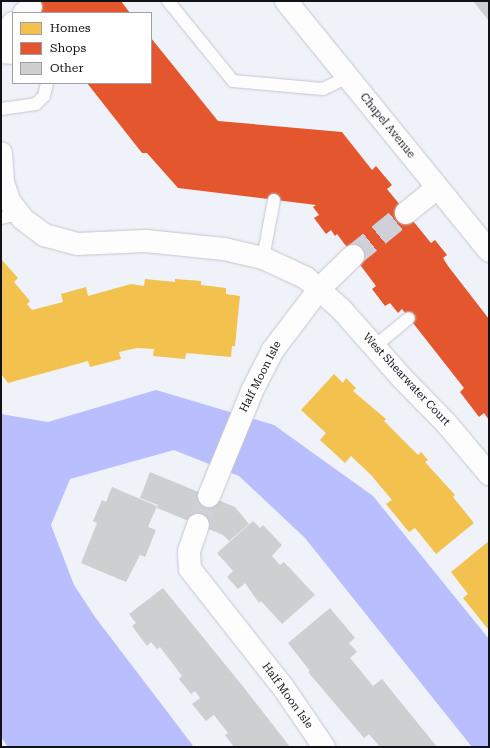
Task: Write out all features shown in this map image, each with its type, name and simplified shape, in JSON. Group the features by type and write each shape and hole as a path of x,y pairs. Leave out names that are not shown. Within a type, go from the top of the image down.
{"street":[{"name":"Chapel Avenue","path":"286,1 489,251"},
{"path":"1,50 6,34 12,25"},
{"path":"1,153 10,216"},
{"path":"406,213 437,188"},
{"name":"West Shearwater Court","path":"10,216 44,235 66,243 166,242 224,249 263,258 293,271 320,288 446,423 489,474"},
{"name":"Half Moon Isle","path":"212,487 244,410 273,350 320,288 353,256"},
{"name":"Half Moon Isle","path":"198,525 189,551 190,569 283,688 324,747"}],"lane":[{"path":"168,1 233,81 323,89 348,77"},
{"path":"1,58 12,58"},
{"path":"1,109 36,104 44,96 47,84"},
{"path":"263,258 274,200"},
{"path":"374,347 409,318"}],"water":[{"path":"156,390 274,425 373,496 489,639 489,747 472,747 305,538 239,476 174,450 70,479 51,525 74,585 95,617 194,747 8,747 1,737 1,414 48,422"}],"building: Homes":[{"path":"1,259 18,278 14,282 30,301 27,304 32,310 63,302 61,294 86,287 88,296 131,284 144,286 145,279 175,282 175,279 201,281 201,285 226,288 226,294 240,296 235,346 232,346 231,357 186,353 185,359 153,356 154,349 137,348 119,352 121,359 90,367 88,361 8,383 1,374"},
{"path":"334,374 343,383 346,378 356,388 353,391 386,419 384,421 418,455 421,452 428,460 425,462 455,495 453,497 474,523 436,554 415,528 409,532 386,504 392,500 371,475 351,456 345,463 320,440 326,433 301,410"},
{"path":"489,541 488,629 463,598 468,594 451,572"}],"building: Shops":[{"path":"26,1 121,1 129,12 35,12"},
{"path":"152,39 218,121 342,132 372,170 376,166 392,185 387,189 431,243 435,240 447,255 443,258 448,266 489,319 489,420 484,413 479,417 460,392 464,388 402,309 398,313 390,303 385,306 372,289 376,286 337,234 335,236 331,230 326,234 314,218 319,215 313,207 316,205 178,188 147,153 142,153 88,84 152,84"}],"building: Other":[{"path":"473,1 489,1 489,21"},
{"path":"150,472 235,507 249,524 229,541 223,535 157,508 158,505 140,498"},
{"path":"112,487 157,506 148,527 156,530 145,557 140,555 126,582 81,563 97,523 93,521 102,500 106,502"},
{"path":"253,521 260,528 263,525 282,545 272,556 280,565 284,562 315,595 282,624 261,601 259,603 245,583 238,589 227,577 233,571 217,553"},
{"path":"163,588 290,747 234,747 225,735 228,733 214,715 206,721 192,704 200,698 195,691 191,694 179,679 182,676 160,647 157,649 151,642 147,646 132,626 136,623 129,614"},
{"path":"330,608 355,638 349,643 357,652 350,658 373,686 382,679 437,747 380,747 369,734 364,738 308,672 310,671 288,643"}],"tunnel":[{"path":"353,256 406,213"},
{"path":"198,525 209,496"}]}
